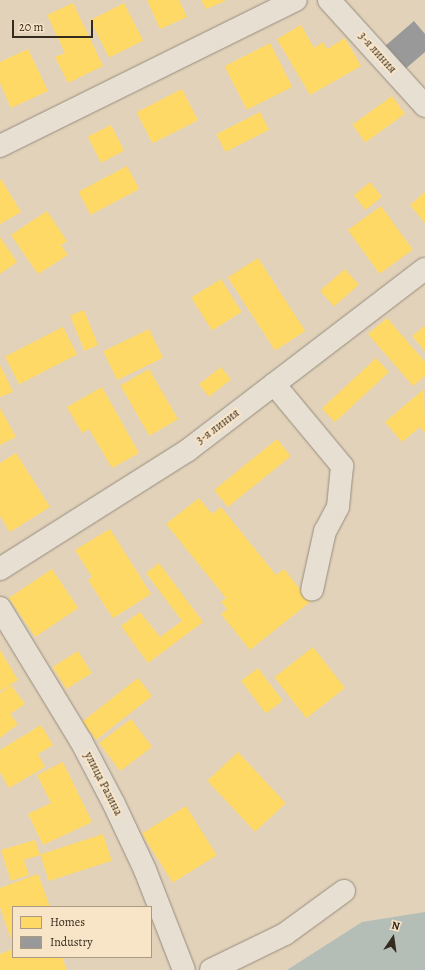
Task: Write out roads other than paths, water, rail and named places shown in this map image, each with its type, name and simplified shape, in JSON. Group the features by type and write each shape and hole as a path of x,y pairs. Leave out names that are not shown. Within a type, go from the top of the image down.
{"street":[{"path":"0,146 296,0"},
{"name":"3-я линия","path":"329,0 425,106"},
{"name":"3-я линия","path":"0,570 188,450 425,269"},
{"path":"274,384 342,466 338,507 325,531 312,590"},
{"name":"улица Разина","path":"0,608 81,741 114,804 145,870 184,970"},
{"path":"211,970 285,934 344,891"}]}
